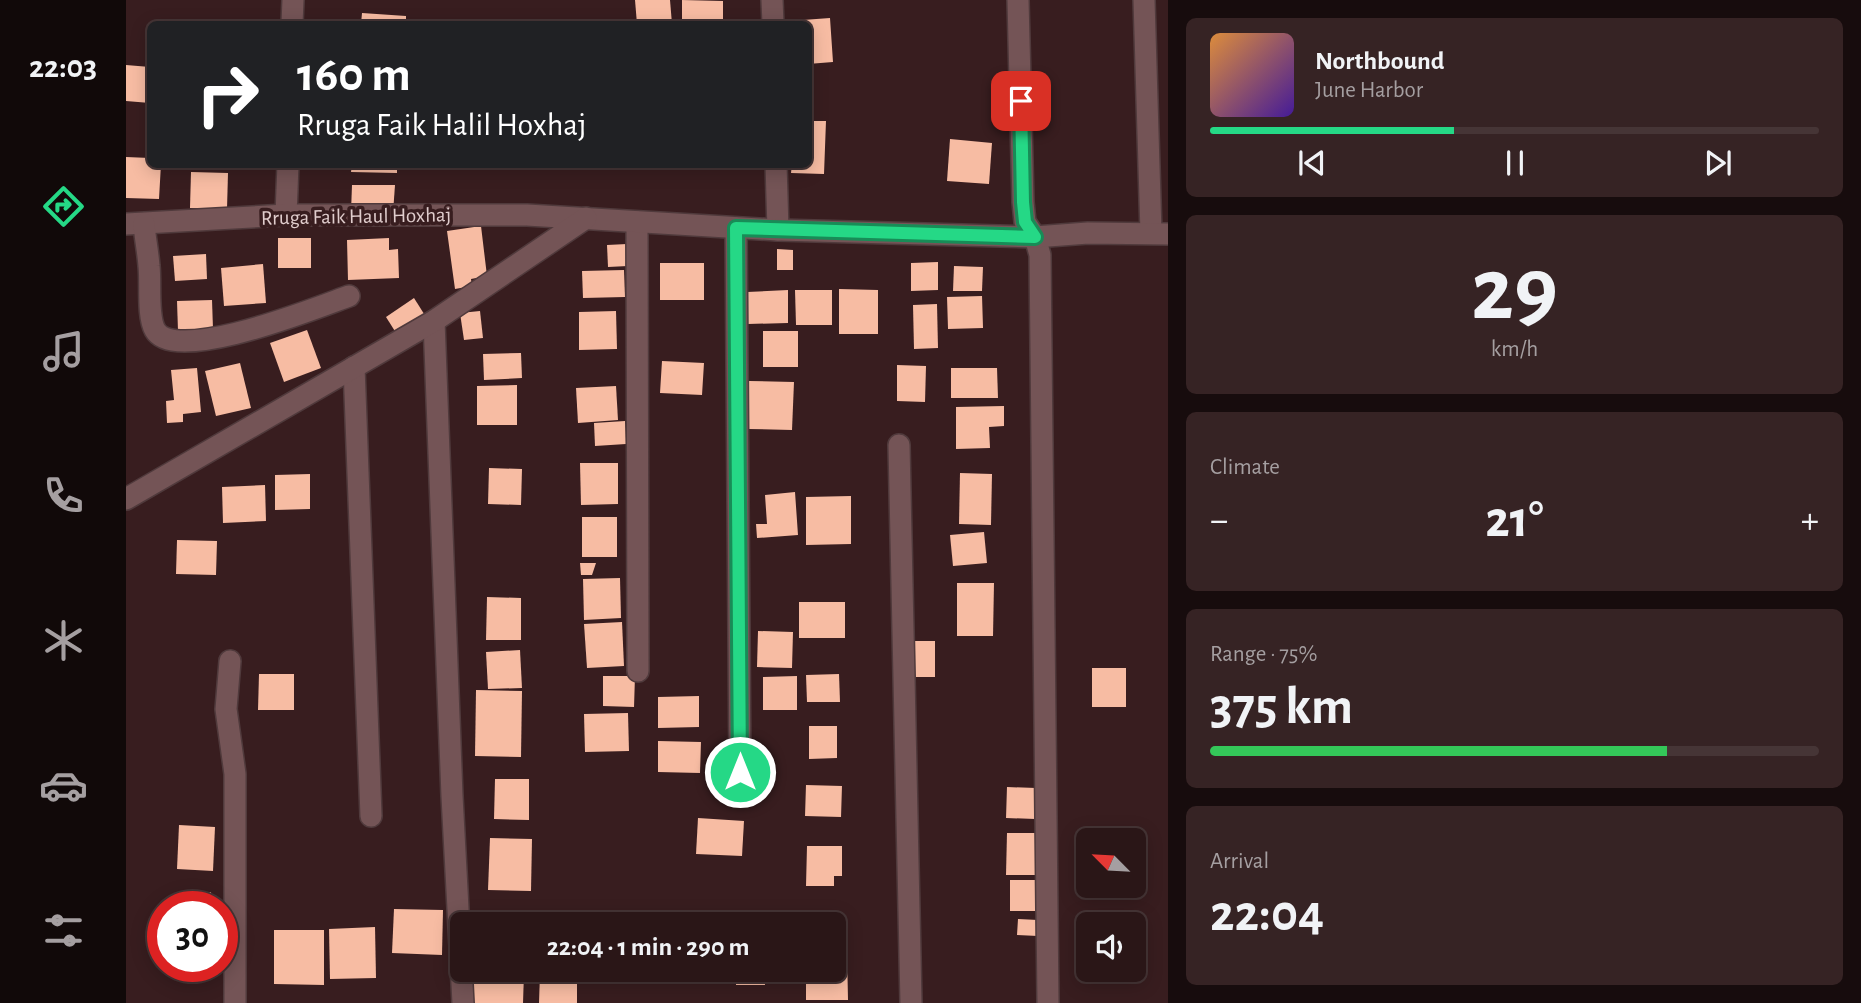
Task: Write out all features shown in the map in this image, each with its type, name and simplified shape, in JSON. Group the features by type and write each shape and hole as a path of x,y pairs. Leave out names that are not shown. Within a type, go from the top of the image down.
{"street":[{"path":"292,21 293,0"},
{"path":"772,0 773,21"},
{"path":"1018,0 1023,202 1025,222 1035,237 1041,255 1048,1003"},
{"path":"1144,0 1160,234"},
{"path":"286,215 288,168"},
{"path":"776,168 778,230"},
{"name":"Rruga Faik Haul Hoxhaj","path":"135,224 286,215 527,215 778,230 1035,237 1088,233 1160,234"},
{"path":"126,499 434,321 586,218"},
{"path":"637,222 638,671"},
{"path":"135,224 149,266 155,331 164,338 194,342 228,336 349,296"},
{"path":"736,228 740,772"},
{"path":"434,321 452,796 463,1003"},
{"path":"354,367 371,816"},
{"path":"899,445 911,1003"},
{"path":"230,661 226,709 235,774 235,1003"}],"building":[{"path":"635,0 670,0 672,21 637,21"},
{"path":"682,0 723,1 723,21 682,21"},
{"path":"362,13 406,16 406,21 361,21"},
{"path":"830,18 833,62 812,64 812,21 789,21"},
{"path":"126,65 147,67 147,103 126,101"},
{"path":"812,121 826,121 824,174 791,173 792,168 812,168"},
{"path":"950,139 992,143 989,184 947,181"},
{"path":"126,157 147,158 147,168 161,168 159,199 126,198"},
{"path":"352,168 397,168 397,173 351,172"},
{"path":"191,172 228,173 227,209 190,208"},
{"path":"352,185 395,185 393,213 351,212"},
{"path":"481,226 487,276 471,279 472,286 455,289 447,231"},
{"path":"278,238 311,238 311,268 278,268"},
{"path":"389,238 389,250 398,249 399,278 348,280 347,240"},
{"path":"627,244 628,266 608,267 607,245"},
{"path":"777,249 793,250 793,270 777,270"},
{"path":"206,254 207,279 175,281 173,256"},
{"path":"938,262 938,290 911,291 911,263"},
{"path":"660,263 704,263 704,300 660,300"},
{"path":"263,264 266,303 224,306 221,268"},
{"path":"954,266 983,267 982,291 953,291"},
{"path":"624,270 625,297 583,298 582,271"},
{"path":"839,289 878,290 878,334 839,334"},
{"path":"788,290 788,323 748,324 747,292"},
{"path":"795,290 832,290 832,325 796,325"},
{"path":"982,296 983,328 948,329 947,297"},
{"path":"414,298 426,317 398,336 386,317"},
{"path":"212,300 213,329 178,331 177,301"},
{"path":"937,304 938,348 914,349 913,305"},
{"path":"480,311 483,338 464,340 460,313"},
{"path":"616,311 617,349 579,350 579,312"},
{"path":"307,330 321,368 284,382 270,343"},
{"path":"763,331 798,331 798,367 763,367"},
{"path":"521,353 522,378 484,380 483,354"},
{"path":"662,361 704,363 702,395 660,393"},
{"path":"240,363 251,408 216,416 205,371"},
{"path":"897,365 926,366 925,402 897,401"},
{"path":"197,368 201,412 183,414 183,422 167,423 166,401 174,400 171,370"},
{"path":"951,368 997,368 998,398 951,398"},
{"path":"749,381 794,382 792,430 748,429"},
{"path":"517,385 517,425 477,425 477,386"},
{"path":"616,386 618,420 578,423 576,388"},
{"path":"1004,406 1004,426 989,427 990,448 956,449 956,407"},
{"path":"625,421 626,444 595,446 594,423"},
{"path":"580,463 618,463 618,504 581,505"},
{"path":"489,468 522,469 521,505 488,504"},
{"path":"960,473 992,474 991,525 959,524"},
{"path":"310,474 310,509 275,510 275,475"},
{"path":"265,485 266,521 223,523 222,487"},
{"path":"795,492 798,535 757,538 756,524 767,524 765,495"},
{"path":"851,496 851,544 806,545 806,497"},
{"path":"582,517 617,517 617,557 582,557"},
{"path":"984,532 987,563 953,566 950,535"},
{"path":"177,540 217,541 216,575 176,574"},
{"path":"580,563 596,563 592,575 581,575"},
{"path":"620,578 621,618 584,620 583,579"},
{"path":"957,583 994,583 993,636 957,636"},
{"path":"487,597 521,598 521,640 486,640"},
{"path":"799,602 845,602 845,638 799,638"},
{"path":"622,622 624,666 587,668 584,624"},
{"path":"758,631 793,632 792,668 757,667"},
{"path":"912,641 935,641 935,677 912,677"},
{"path":"520,650 522,688 488,689 486,652"},
{"path":"1092,668 1126,668 1126,707 1092,707"},
{"path":"259,674 294,674 294,710 258,710"},
{"path":"839,674 840,702 807,702 806,675"},
{"path":"603,676 635,676 634,707 603,706"},
{"path":"797,676 797,710 763,710 763,677"},
{"path":"476,690 522,691 521,757 475,756"},
{"path":"699,696 699,727 658,728 658,697"},
{"path":"628,713 629,751 585,752 584,714"},
{"path":"809,726 837,726 837,758 809,759"},
{"path":"658,741 701,742 700,773 658,772"},
{"path":"495,779 529,779 529,820 494,819"},
{"path":"806,785 842,786 841,817 805,816"},
{"path":"1007,787 1036,788 1035,819 1006,818"},
{"path":"698,818 744,821 742,856 696,854"},
{"path":"179,825 215,827 213,871 177,869"},
{"path":"1007,833 1036,833 1036,875 1006,875"},
{"path":"490,838 532,839 531,891 488,890"},
{"path":"807,846 842,846 842,876 834,876 834,886 806,886"},
{"path":"1010,880 1035,880 1036,911 1010,911"},
{"path":"394,909 443,910 442,955 392,953"},
{"path":"1018,919 1038,920 1038,936 1017,935"},
{"path":"375,927 376,978 330,979 329,929"},
{"path":"274,930 324,930 324,985 274,984"},
{"path":"847,951 848,1000 806,1000 806,982 846,982"},
{"path":"472,982 524,982 523,1003 471,1003"},
{"path":"540,982 577,982 577,1003 539,1003"},
{"path":"736,982 765,982 765,985 736,985"}],"route":[{"path":"740,772 736,228 1035,237 1025,222 1021,101"}]}
